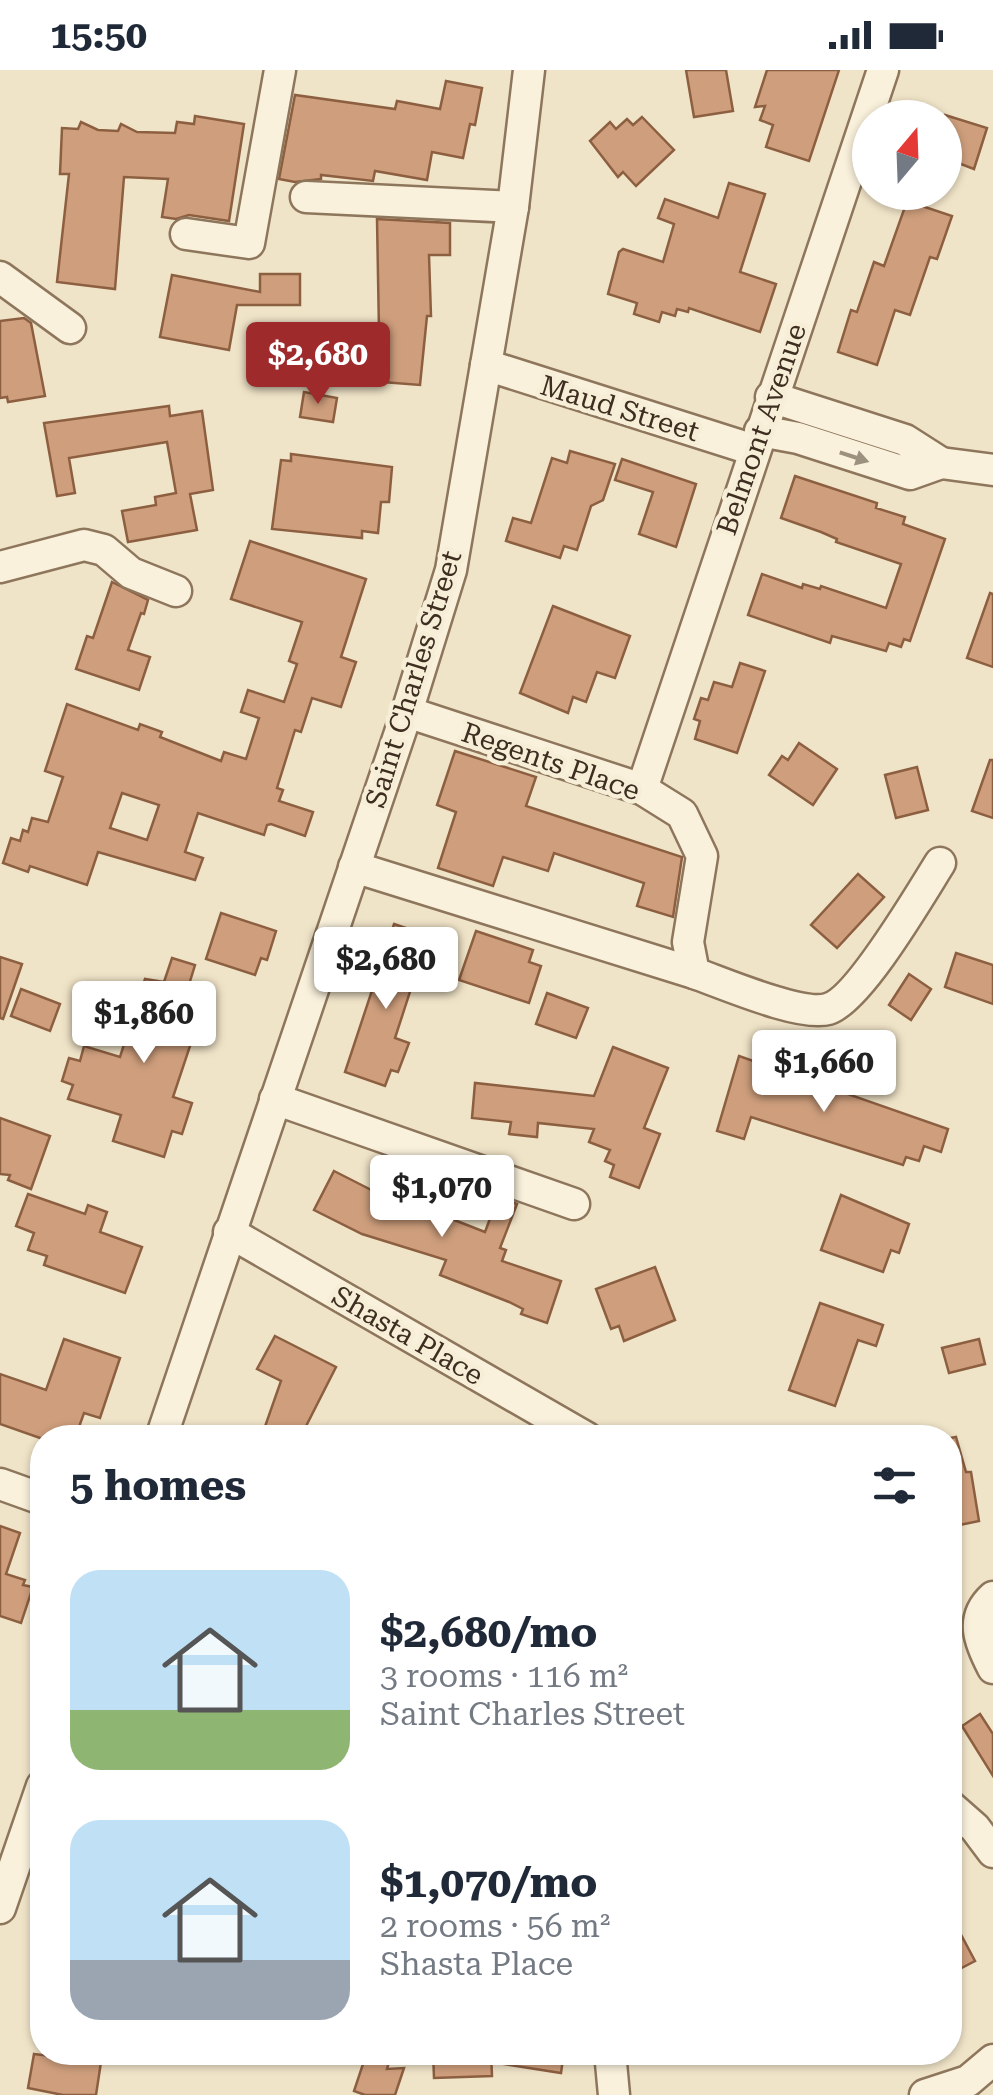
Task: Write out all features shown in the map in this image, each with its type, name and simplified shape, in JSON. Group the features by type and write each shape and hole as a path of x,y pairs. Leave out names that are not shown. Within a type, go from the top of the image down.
{"street":[{"path":"186,234 249,243 280,70"},
{"name":"Saint Charles Street","path":"165,1425 451,570 513,207 528,70"},
{"name":"Belmont Avenue","path":"642,789 883,70"},
{"path":"306,196 513,207"},
{"path":"0,277 70,328"},
{"name":"Maud Street","path":"486,365 757,440 798,438 910,474 941,463"},
{"path":"771,398 905,440 941,463 993,470"},
{"path":"0,567 84,545 104,550 130,572 176,590"},
{"name":"Regents Place","path":"406,712 642,789 682,814 702,856 688,942 694,973"},
{"path":"354,866 782,1003 815,1010 828,1009 845,1000 940,863"},
{"path":"276,1099 574,1204"},
{"name":"Shasta Place","path":"229,1232 564,1425"},
{"path":"0,1484 30,1495"},
{"path":"993,1596 982,1607 978,1623 979,1642 993,1668"},
{"path":"962,1817 993,1852"},
{"path":"0,1908 30,1821"},
{"path":"925,2095 968,2081 993,2060"},
{"path":"611,2065 614,2095"}],"building":[{"path":"686,70 726,70 733,111 694,117"},
{"path":"767,70 839,70 809,161 766,147 773,125 760,120 765,106 755,107"},
{"path":"446,81 482,88 475,125 470,124 463,158 432,152 427,180 375,171 373,181 321,175 321,179 295,182 279,179 295,95 395,109 397,101 440,109"},
{"path":"195,116 244,124 229,221 189,215 176,219 162,217 168,179 124,177 115,289 57,282 69,174 60,174 62,128 78,129 81,122 98,130 118,131 121,124 137,132 175,133 177,122 194,124"},
{"path":"642,117 674,150 636,186 623,172 618,177 590,141 610,122 616,129 627,119 633,125"},
{"path":"962,120 987,128 974,169 962,164"},
{"path":"729,183 765,194 740,272 776,284 760,332 689,308 688,312 677,309 675,316 662,312 659,322 634,314 637,303 608,294 623,249 663,262 674,224 658,218 665,199 718,218"},
{"path":"904,210 934,210 952,216 937,259 930,257 910,315 895,310 877,365 838,352 851,310 857,312 874,262 884,266"},
{"path":"377,219 450,223 450,255 429,255 431,316 427,316 420,385 344,379 348,343 360,344 361,330 379,332"},
{"path":"260,274 300,274 300,305 237,305 229,350 160,337 172,275 260,292"},
{"path":"24,318 31,323 45,396 8,402 7,397 0,398 0,321"},
{"path":"264,348 285,353 278,385 257,380"},
{"path":"304,392 337,398 333,422 300,417"},
{"path":"169,406 170,416 202,411 213,490 190,494 197,530 128,542 122,511 156,505 155,497 176,493 167,442 69,458 75,493 57,496 44,423"},
{"path":"570,451 615,464 603,500 591,506 577,550 564,546 560,558 506,541 513,518 531,523 552,458 567,463"},
{"path":"291,454 392,467 389,502 381,502 378,533 362,531 362,538 272,529 281,460 291,461"},
{"path":"622,459 696,484 676,547 639,534 653,492 615,480"},
{"path":"795,476 877,503 876,508 905,517 903,524 945,539 910,641 904,639 901,647 889,643 886,651 832,636 830,643 748,615 762,574 802,588 803,584 820,589 821,586 886,608 901,564 781,518"},
{"path":"250,541 366,579 341,657 356,662 341,707 312,698 301,732 295,730 277,788 283,790 279,801 313,812 305,836 271,824 264,835 198,813 185,852 203,858 195,880 98,852 87,885 30,866 28,872 3,863 11,838 20,841 32,818 48,822 63,777 45,771 67,704 138,730 140,724 162,732 160,737 221,761 224,752 246,759 259,718 241,712 248,690 284,702 297,664 289,661 302,622 231,599","holes":["122,793 159,805 147,840 110,828"]},
{"path":"112,582 148,600 128,650 150,657 139,690 76,669 87,636 93,638"},
{"path":"990,593 993,594 993,667 967,658"},
{"path":"553,606 630,636 615,678 597,672 586,702 573,697 568,713 520,693"},
{"path":"740,663 765,671 737,753 695,739 700,721 694,719 701,698 708,700 714,682 732,687"},
{"path":"799,743 837,769 813,805 769,775 782,756 788,760"},
{"path":"455,751 536,777 526,806 682,857 673,917 637,906 644,883 554,853 548,871 503,857 493,886 438,868 456,812 437,805"},
{"path":"993,760 993,818 972,811"},
{"path":"917,767 928,810 896,818 885,775"},
{"path":"858,874 884,897 837,948 811,925"},
{"path":"221,913 276,931 267,960 261,958 255,975 206,959"},
{"path":"394,924 418,932 409,960 419,964 395,1038 409,1043 398,1072 391,1070 385,1086 345,1072"},
{"path":"476,931 533,950 529,962 541,966 529,1003 459,980"},
{"path":"956,953 993,965 993,1004 945,987"},
{"path":"0,957 22,964 3,1019 0,1018"},
{"path":"172,958 195,965 184,1001 202,1010 173,1097 192,1103 182,1134 172,1131 164,1157 113,1141 121,1115 68,1099 73,1085 62,1081 69,1058 80,1061 84,1046 120,1057 145,979 164,982"},
{"path":"909,974 931,989 911,1020 889,1005"},
{"path":"21,989 60,1004 50,1031 11,1016"},
{"path":"547,993 588,1008 576,1038 536,1024"},
{"path":"613,1047 668,1068 644,1128 660,1134 639,1188 610,1177 614,1165 605,1161 610,1150 589,1142 594,1129 538,1123 537,1137 509,1134 511,1122 472,1118 475,1083 594,1096"},
{"path":"739,1056 948,1129 941,1152 924,1146 919,1161 906,1157 903,1165 751,1117 744,1139 717,1131"},
{"path":"0,1118 50,1136 31,1189 8,1180 10,1175 0,1174"},
{"path":"334,1171 395,1202 401,1183 450,1200 444,1216 485,1232 498,1197 517,1204 500,1248 506,1250 502,1261 561,1281 547,1323 521,1314 523,1309 509,1302 440,1275 446,1260 362,1234 314,1210"},
{"path":"28,1194 85,1214 88,1205 107,1212 100,1232 142,1247 125,1293 44,1265 47,1256 28,1250 34,1233 16,1226"},
{"path":"841,1195 909,1224 899,1253 891,1250 883,1272 821,1250"},
{"path":"655,1267 675,1320 624,1341 619,1326 611,1329 596,1289"},
{"path":"820,1303 883,1325 876,1346 858,1340 835,1406 789,1390"},
{"path":"275,1336 336,1367 307,1425 266,1425 281,1381 257,1369"},
{"path":"64,1339 120,1358 100,1418 84,1413 80,1425 30,1425 30,1434 0,1424 0,1374 46,1390"},
{"path":"979,1339 985,1364 949,1373 942,1348"},
{"path":"962,1458 966,1472 971,1472 979,1521 962,1525"},
{"path":"0,1526 20,1533 6,1574 25,1580 23,1585 30,1586 30,1596 21,1623 0,1616"},
{"path":"980,1714 993,1734 993,1776 962,1726"},
{"path":"962,1937 975,1961 962,1968"},
{"path":"32,2065 101,2065 96,2095 63,2095 28,2088"},
{"path":"363,2065 404,2068 395,2095 354,2091"},
{"path":"434,2065 492,2065 492,2076 434,2078"},
{"path":"510,2065 562,2065 561,2073"}]}
